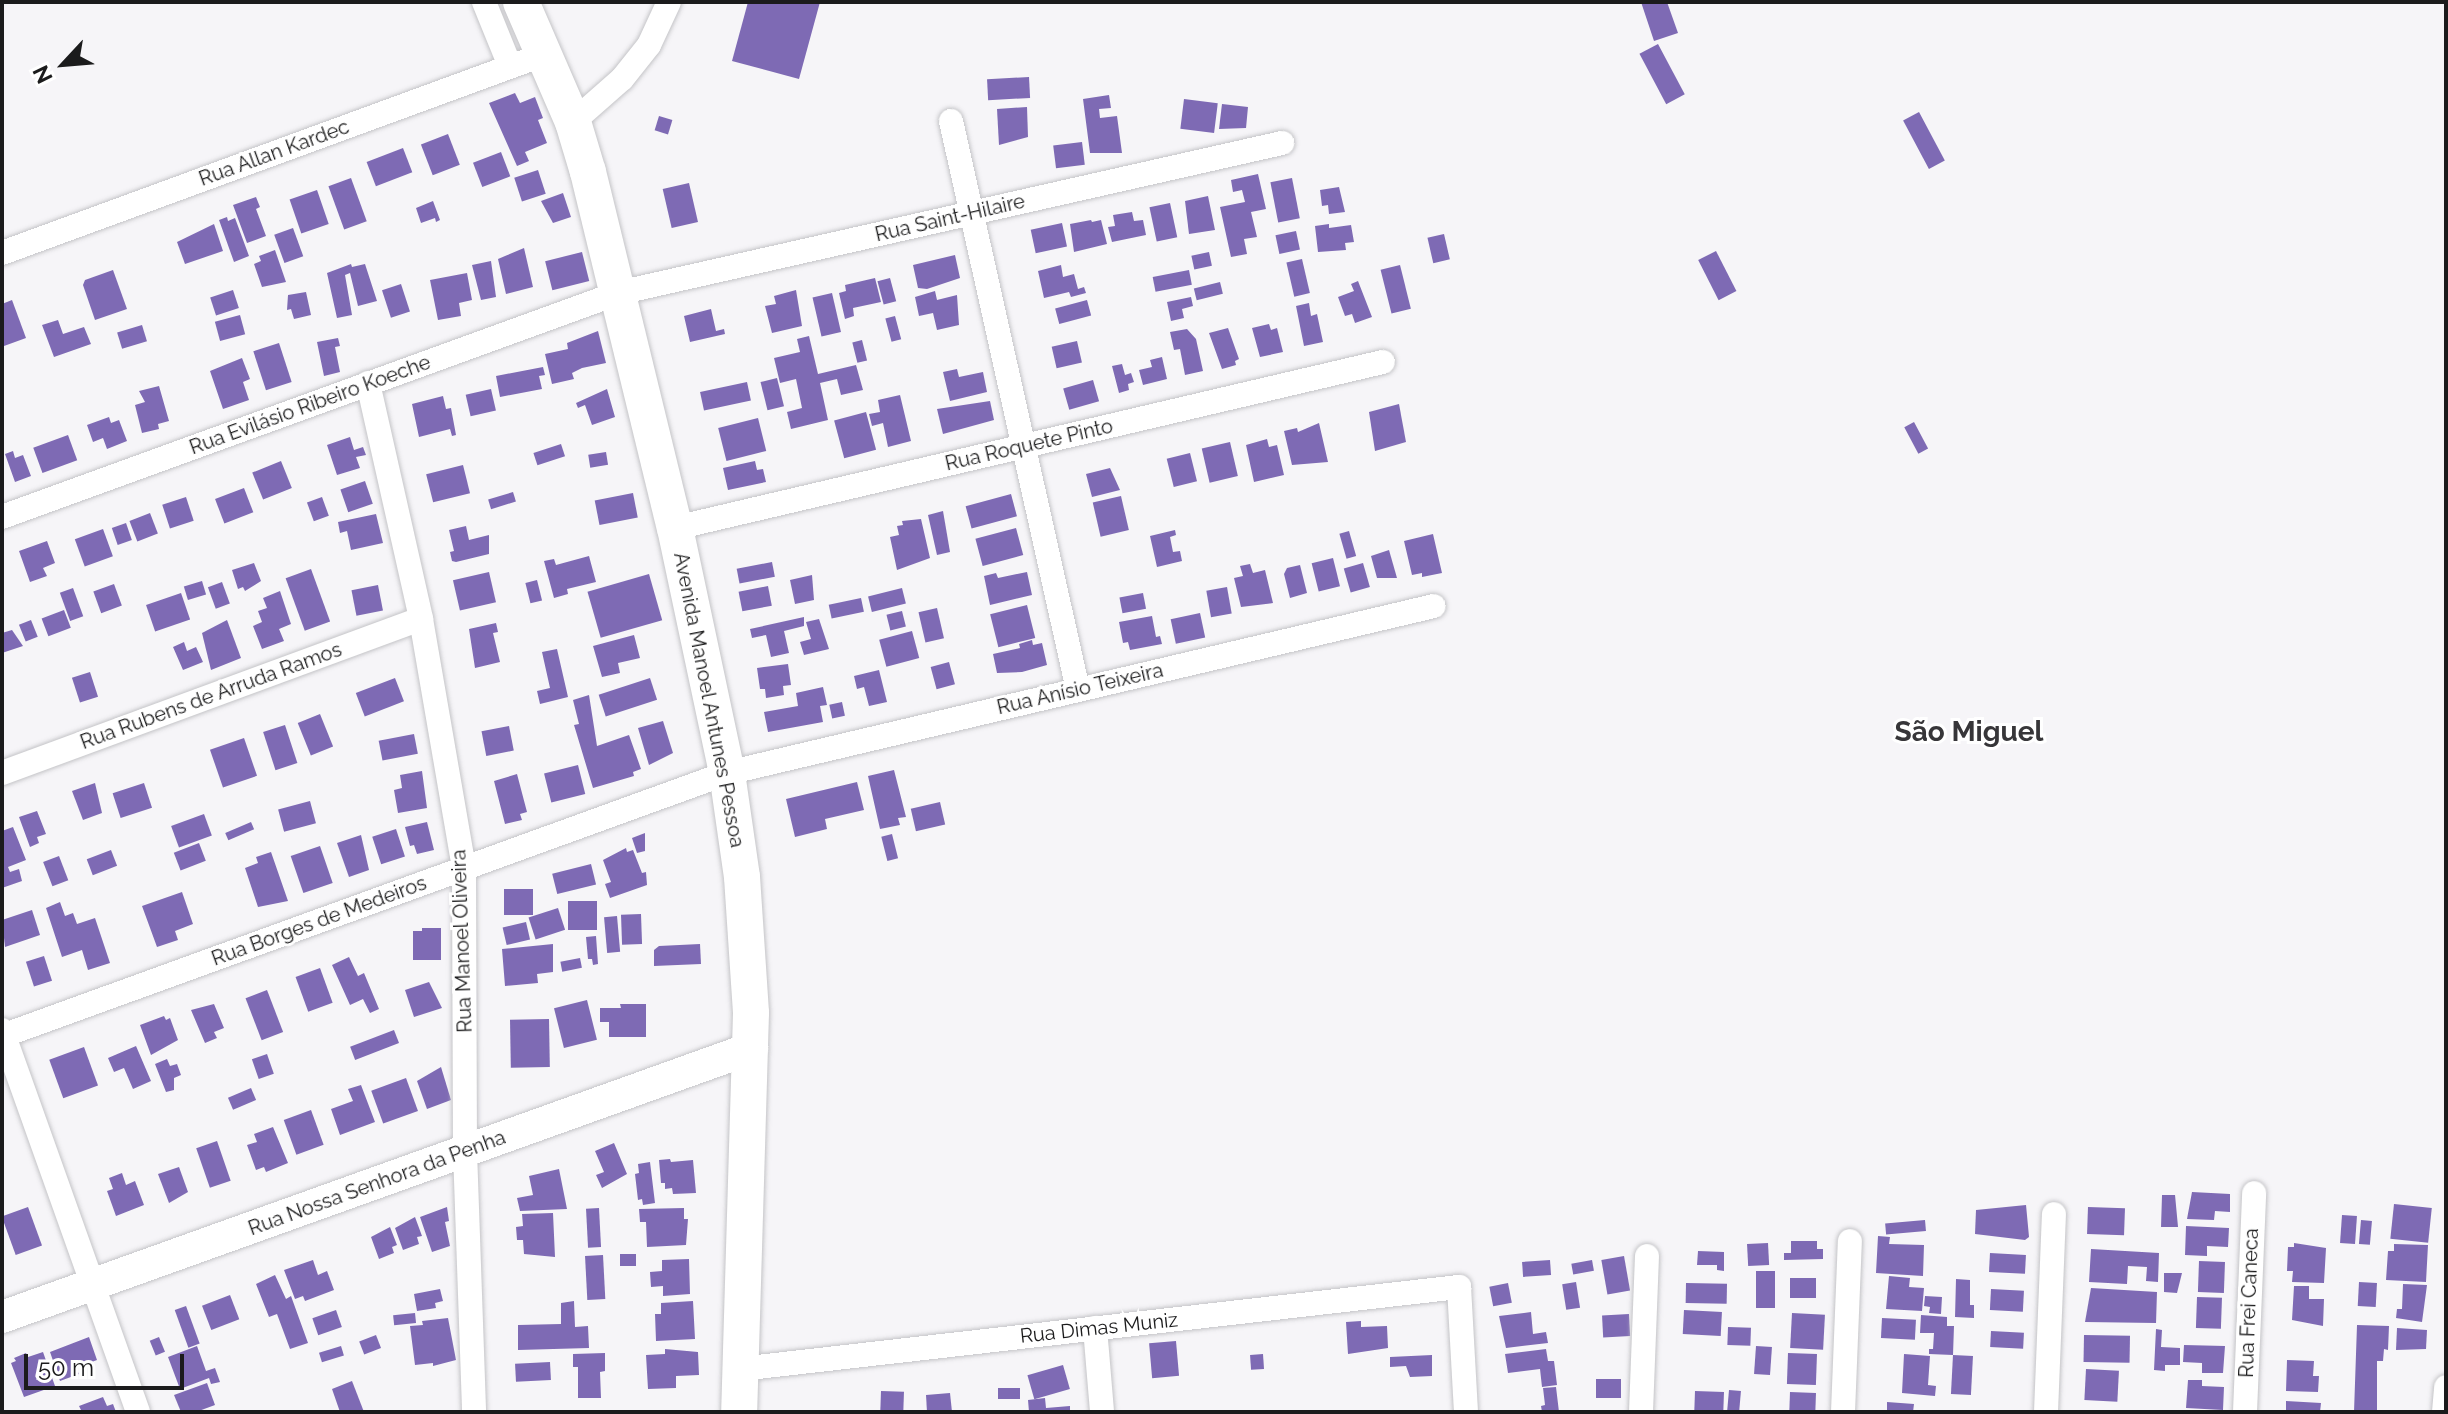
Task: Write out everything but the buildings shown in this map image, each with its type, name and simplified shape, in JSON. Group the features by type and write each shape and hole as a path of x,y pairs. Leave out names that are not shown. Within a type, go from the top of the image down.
{"main road":[{"name":"Avenida Manoel Antunes Pessoa","path":"521,2 573,122 675,528 727,773 746,918 752,1048 739,1412"}],"street":[{"path":"484,2 510,66"},
{"path":"573,122 622,79 649,45 669,2"},
{"name":"Rua Allan Kardec","path":"2,253 545,54"},
{"path":"951,121 1078,690"},
{"name":"Rua Saint-Hilaire","path":"618,293 1282,143"},
{"name":"Rua Evilásio Ribeiro Koeche","path":"2,517 618,293"},
{"name":"Rua Roquete Pinto","path":"675,528 1383,362"},
{"name":"Rua Manoel Oliveira","path":"368,383 421,619 464,868 465,1151 474,1412"},
{"name":"Rua Anísio Teixeira","path":"727,773 1434,606"},
{"name":"Rua Rubens de Arruda Ramos","path":"2,773 421,619"},
{"name":"Rua Borges de Medeiros","path":"3,1034 727,773"},
{"path":"3,1034 138,1412"},
{"name":"Rua Nossa Senhora da Penha","path":"2,1317 752,1048"},
{"name":"Rua Frei Caneca","path":"2245,1412 2254,1193"},
{"path":"2046,1412 2054,1214"},
{"path":"1843,1412 1850,1241"},
{"path":"1641,1412 1647,1256"},
{"name":"Rua Dimas Muniz","path":"740,1369 1459,1287 1466,1412"},
{"path":"1095,1328 1102,1412"},
{"path":"2444,1412 2446,1387"}],"district":[{"name":"São Miguel","path":"1969,732"}]}
